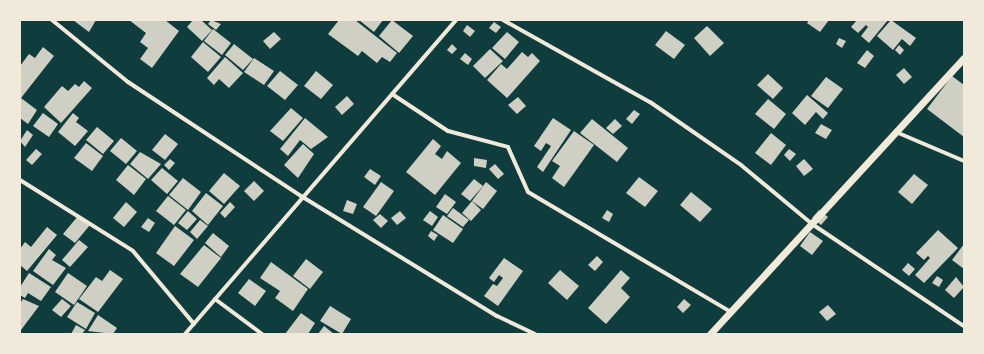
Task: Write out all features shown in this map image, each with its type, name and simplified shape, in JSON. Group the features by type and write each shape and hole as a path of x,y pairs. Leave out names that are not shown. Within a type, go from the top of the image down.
{"street":[{"path":"52,20 128,82 302,196 497,316 535,334"},
{"path":"186,334 302,196 456,20"},
{"path":"504,20 650,102 741,165 812,224 964,326"},
{"path":"714,333 731,312 964,58"},
{"path":"392,94 448,131 508,147 528,192 731,312"},
{"path":"896,132 964,161"},
{"path":"20,180 133,251 194,324"},
{"path":"215,299 262,334"}],"building":[{"path":"73,20 96,20 89,32"},
{"path":"129,20 165,20 179,31 152,68 140,59 148,48 140,42 146,33"},
{"path":"193,20 201,20 212,30 202,41 187,27"},
{"path":"211,20 221,24 216,30 208,24"},
{"path":"339,20 355,20 397,53 390,62 382,57 377,63 362,51 358,56 328,34"},
{"path":"359,20 383,20 374,32"},
{"path":"392,20 413,36 399,53 379,36"},
{"path":"809,20 829,20 820,32 807,23"},
{"path":"857,20 888,20 869,43 861,36 868,27 866,25 858,33 851,27"},
{"path":"891,20 916,38 910,46 902,39 893,50 877,36"},
{"path":"494,22 501,27 496,33 489,28"},
{"path":"467,25 475,31 470,37 463,31"},
{"path":"707,26 724,43 710,56 694,38"},
{"path":"213,29 231,43 222,55 204,41"},
{"path":"666,31 685,45 674,59 655,45"},
{"path":"274,32 281,39 270,49 263,41"},
{"path":"507,32 519,42 505,59 492,48"},
{"path":"839,38 846,41 842,48 836,44"},
{"path":"203,42 221,57 208,72 191,57"},
{"path":"234,44 253,59 243,70 225,55"},
{"path":"452,44 457,49 452,54 447,50"},
{"path":"899,45 904,50 900,55 895,50"},
{"path":"43,47 54,56 21,98 37,110 28,124 20,118 20,66 29,54 35,58"},
{"path":"490,49 503,61 485,78 473,66"},
{"path":"867,50 874,56 865,68 857,63"},
{"path":"522,52 528,57 532,53 540,61 507,98 487,80 501,64 507,69"},
{"path":"465,53 472,59 468,65 460,59"},
{"path":"225,57 243,73 229,88 219,79 214,85 207,78"},
{"path":"254,58 274,71 264,85 244,72"},
{"path":"904,68 912,77 904,84 896,75"},
{"path":"280,71 298,85 285,100 267,86"},
{"path":"316,71 333,85 321,99 304,86"},
{"path":"768,74 783,88 773,99 757,85"},
{"path":"952,76 964,85 964,137 927,109"},
{"path":"826,77 843,89 828,108 811,96"},
{"path":"84,81 92,88 61,123 44,107 62,86 68,91 75,84 79,87"},
{"path":"807,95 828,113 823,119 816,112 805,125 792,113"},
{"path":"347,96 354,104 342,115 335,107"},
{"path":"518,97 526,106 517,114 508,105"},
{"path":"768,99 786,114 774,129 755,114"},
{"path":"291,108 303,118 283,141 270,131"},
{"path":"634,110 640,114 632,124 626,119"},
{"path":"43,113 58,124 49,137 33,126"},
{"path":"73,113 79,118 76,122 88,131 75,146 58,132"},
{"path":"305,118 328,137 311,149 300,140 288,156 280,149"},
{"path":"553,118 571,130 543,172 537,167 551,146 546,143 541,151 534,146"},
{"path":"592,119 628,148 617,162 580,133"},
{"path":"615,119 622,126 613,134 606,128"},
{"path":"821,124 832,130 826,139 815,133"},
{"path":"97,127 114,141 103,154 86,140"},
{"path":"27,130 33,135 25,147 20,141"},
{"path":"574,131 594,145 564,187 552,178 560,166 552,161"},
{"path":"771,133 786,145 771,165 755,153"},
{"path":"165,134 178,144 165,160 152,150"},
{"path":"121,138 137,151 126,164 110,151"},
{"path":"433,139 441,146 435,154 442,159 447,151 461,163 435,195 406,172"},
{"path":"86,143 103,156 92,171 74,158"},
{"path":"303,144 314,154 298,178 284,165"},
{"path":"36,149 42,154 32,165 26,160"},
{"path":"789,149 796,154 790,161 784,155"},
{"path":"140,152 161,164 148,179 130,164"},
{"path":"474,158 487,160 486,168 474,166"},
{"path":"170,159 175,163 169,170 164,165"},
{"path":"804,159 813,169 804,176 796,166"},
{"path":"495,164 504,174 498,179 489,169"},
{"path":"128,165 146,179 134,195 116,180"},
{"path":"162,168 178,181 167,194 151,180"},
{"path":"370,169 381,176 375,185 364,177"},
{"path":"224,173 240,186 224,204 209,191"},
{"path":"914,174 928,185 912,204 898,192"},
{"path":"639,177 658,191 645,207 626,193"},
{"path":"183,178 201,192 188,210 169,195"},
{"path":"474,179 483,186 470,201 461,194"},
{"path":"254,181 264,191 254,201 244,191"},
{"path":"381,182 394,191 376,216 363,207"},
{"path":"486,182 497,191 483,209 472,201"},
{"path":"691,192 712,209 700,222 680,205"},
{"path":"206,193 223,206 208,225 192,211"},
{"path":"445,194 456,202 447,214 436,207"},
{"path":"168,196 186,210 174,225 156,211"},
{"path":"347,200 357,204 353,214 343,211"},
{"path":"472,201 481,210 471,221 462,213"},
{"path":"126,202 137,212 124,227 113,218"},
{"path":"230,202 235,207 225,218 220,213"},
{"path":"453,208 469,220 463,227 447,216"},
{"path":"607,210 613,214 609,222 602,218"},
{"path":"819,210 828,217 821,225 812,218"},
{"path":"188,211 197,219 187,230 178,223"},
{"path":"400,211 406,218 397,225 391,218"},
{"path":"430,211 438,217 432,226 423,220"},
{"path":"380,214 388,221 381,228 373,220"},
{"path":"443,215 463,229 453,243 433,230"},
{"path":"78,216 90,225 75,243 63,234"},
{"path":"148,218 155,223 149,232 141,227"},
{"path":"200,220 208,226 197,239 190,232"},
{"path":"175,226 194,240 174,266 156,253"},
{"path":"47,227 57,235 27,271 20,265 20,249 25,242 31,247"},
{"path":"938,230 958,248 924,283 915,275 930,258 928,256 924,260 916,253"},
{"path":"431,231 438,235 434,241 428,236"},
{"path":"810,232 823,241 812,255 800,246"},
{"path":"213,233 229,246 221,257 205,243"},
{"path":"79,240 88,247 70,267 62,260"},
{"path":"964,244 964,269 952,260"},
{"path":"204,245 221,258 198,287 180,274"},
{"path":"49,249 56,255 52,260 66,268 53,285 33,271"},
{"path":"597,256 603,262 595,271 588,265"},
{"path":"504,258 523,271 498,306 484,296 493,284 497,286 503,278 499,275 494,282 489,278"},
{"path":"306,259 323,272 310,289 293,276"},
{"path":"271,262 308,289 293,311 275,298 280,291 260,278"},
{"path":"908,263 915,269 909,276 902,270"},
{"path":"110,270 123,279 98,312 79,299 96,277 102,281"},
{"path":"560,270 579,286 567,300 548,283"},
{"path":"621,270 630,278 621,288 630,297 606,324 588,308"},
{"path":"29,273 51,287 41,301 28,293 25,298 20,295 20,287"},
{"path":"68,273 87,286 74,305 55,292"},
{"path":"937,276 943,280 939,287 932,283"},
{"path":"956,277 964,287 954,298 945,290"},
{"path":"249,279 266,291 255,306 238,293"},
{"path":"23,299 39,306 21,330 20,303"},
{"path":"62,299 71,306 61,317 52,310"},
{"path":"684,299 691,305 683,313 677,307"},
{"path":"77,302 95,313 86,329 67,317"},
{"path":"828,305 836,314 827,321 819,312"},
{"path":"330,306 351,319 342,334 320,321"},
{"path":"301,313 315,323 308,334 285,334"},
{"path":"98,315 117,328 113,334 88,331"},
{"path":"76,325 85,330 82,334 71,334"},
{"path":"324,326 334,334 318,334"}]}
